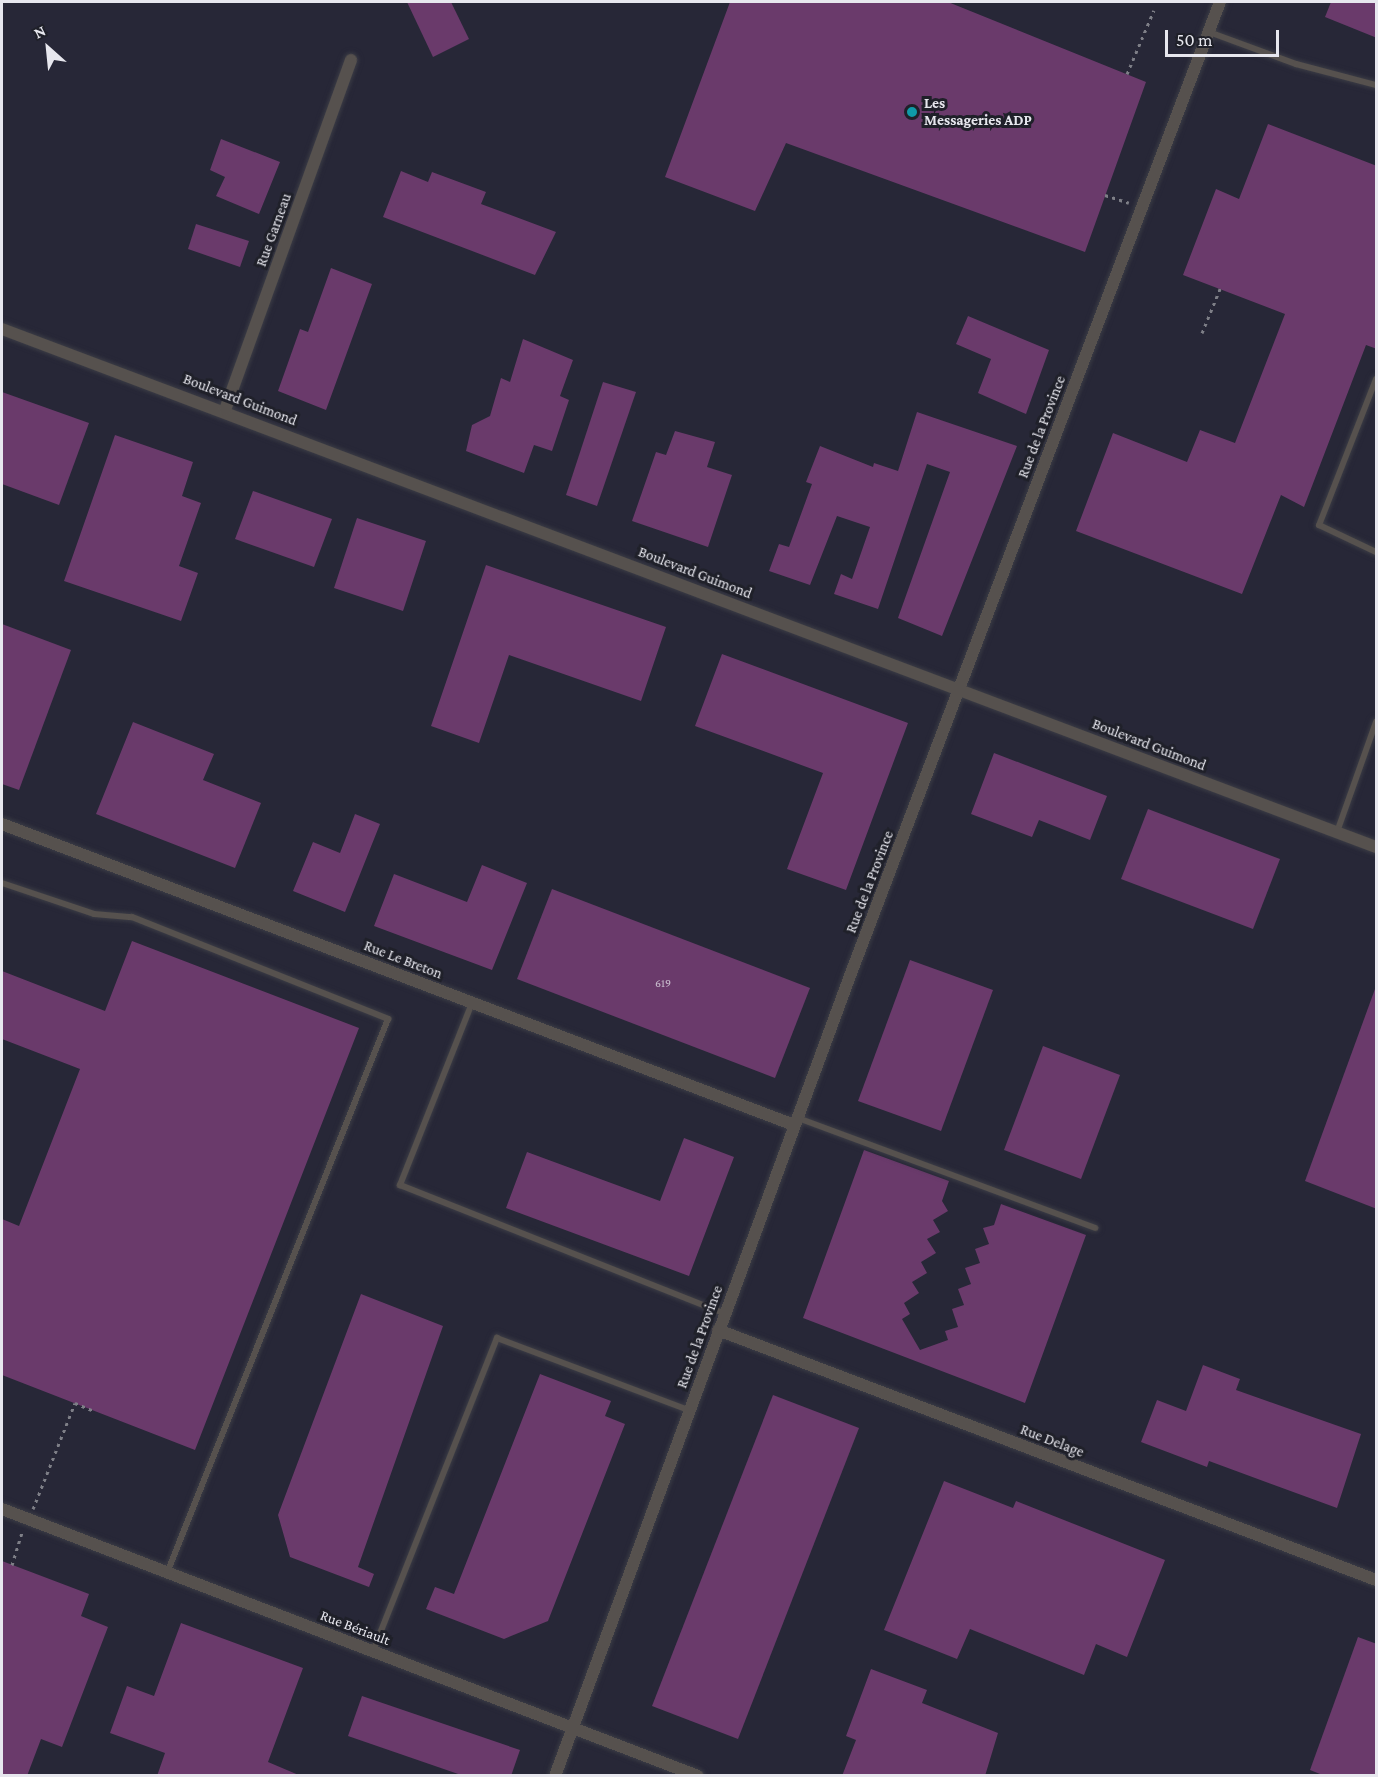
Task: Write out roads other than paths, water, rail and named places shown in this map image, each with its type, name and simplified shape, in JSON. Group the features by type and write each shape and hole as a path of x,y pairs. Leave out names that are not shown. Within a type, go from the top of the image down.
{"street":[{"name":"Rue de la Province","path":"555,1776 724,1313 958,689 1220,2"},
{"name":"Rue Garneau","path":"225,410 351,60"},
{"name":"Boulevard Guimond","path":"2,329 225,410 1377,847"},
{"name":"Rue Le Breton","path":"2,824 472,1003 796,1121"},
{"name":"Rue Delage","path":"718,1330 1377,1580"},
{"name":"Rue Bériault","path":"2,1509 698,1776"}],"lane":[{"path":"1209,32 1296,64 1377,85"},
{"path":"1377,379 1319,525 1377,552"},
{"path":"1337,832 1377,722"},
{"path":"2,883 94,914 132,917 388,1019 167,1572"},
{"path":"472,1003 400,1185 724,1313"},
{"path":"796,1121 1095,1228"},
{"path":"373,1651 496,1338 689,1410"}],"place":[{"name":"Les Messageries ADP","path":"912,112"}]}
